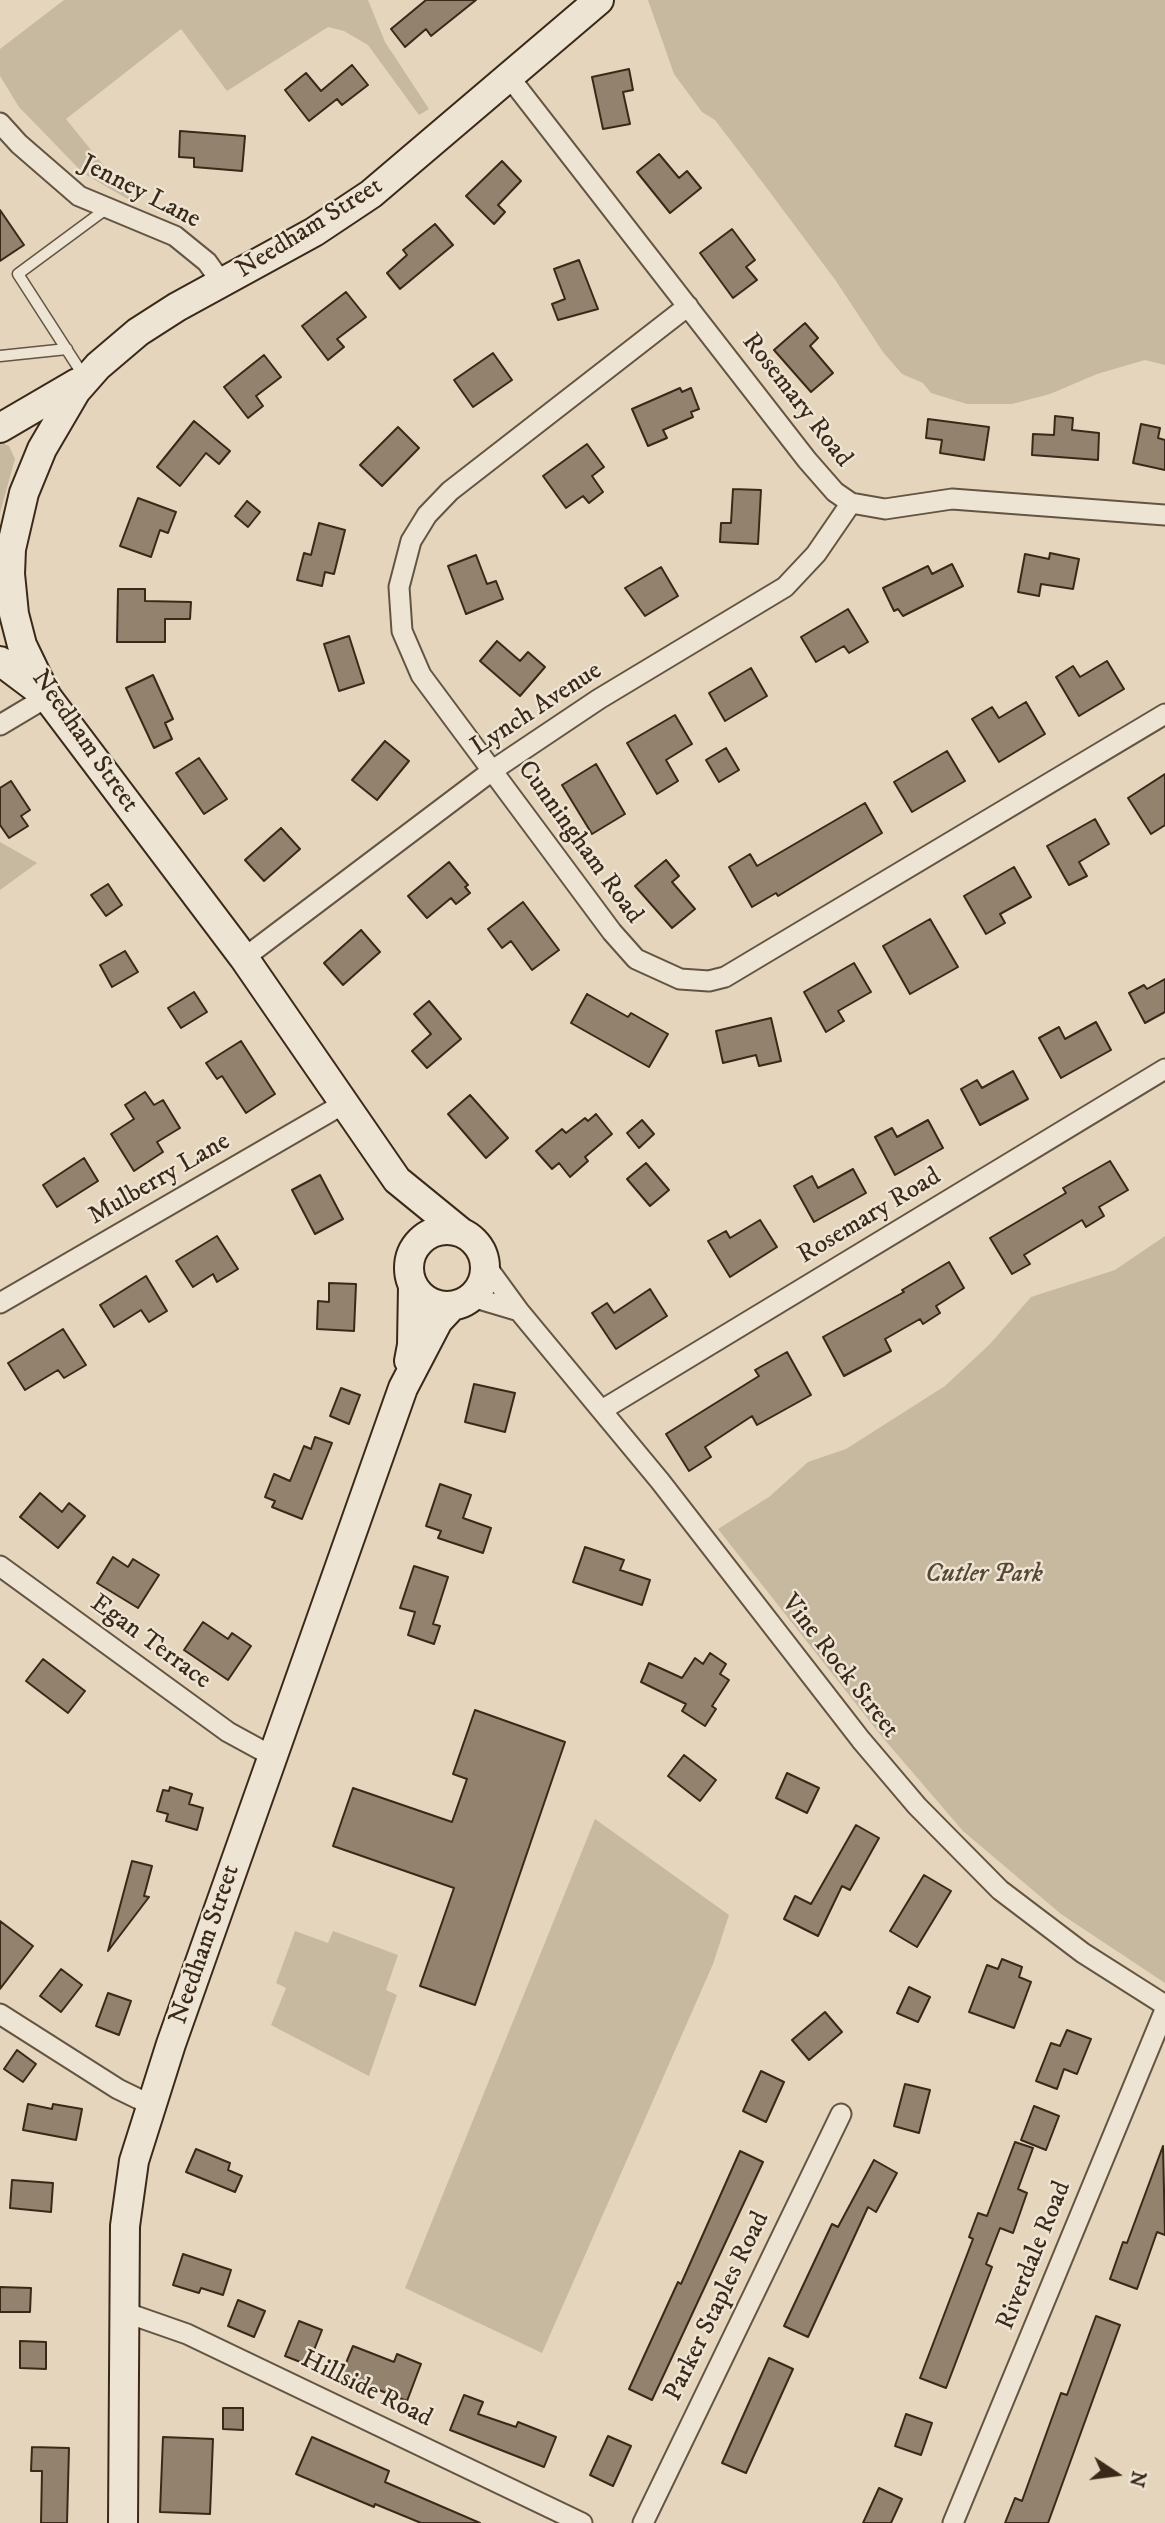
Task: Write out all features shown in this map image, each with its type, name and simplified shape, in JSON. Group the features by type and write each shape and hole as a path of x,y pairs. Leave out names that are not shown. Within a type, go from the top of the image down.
{"main road":[{"name":"Needham Street","path":"462,1233 397,1180 244,958 47,697 8,623 10,574 20,508 49,433 86,378 138,332 314,232 371,194 600,0"},
{"path":"0,428 86,378"},
{"path":"0,661 47,697"},
{"name":"Needham Street","path":"397,1180 415,1247"},
{"path":"441,1230 462,1233 481,1251 484,1263 480,1287 462,1301 429,1302 413,1286 408,1266 415,1247 422,1239 441,1230"},
{"name":"Needham Street","path":"403,1388 412,1345 413,1286"},
{"name":"Needham Street","path":"123,2523 126,2206 131,2175 150,2105 403,1388 423,1346 462,1301"}],"street":[{"name":"Rosemary Road","path":"510,78 821,478 851,503 885,509 952,499 1165,515"},
{"name":"Jenney Lane","path":"0,123 65,185 106,209 174,236 207,262 222,283"},
{"name":"Cunningham Road","path":"688,306 463,479 427,515 411,541 399,587 400,617 407,646 430,689 624,947 636,959 664,974 709,981 736,972 1165,715"},
{"name":"Lynch Avenue","path":"244,958 493,770 599,699 785,587 816,554 851,503"},
{"path":"0,725 47,697"},
{"name":"Rosemary Road","path":"602,1410 1165,1069"},
{"name":"Mulberry Lane","path":"0,1303 345,1103"},
{"name":"Vine Rock Street","path":"484,1263 519,1311 602,1410 861,1740 967,1860 1046,1928 1165,2007"},
{"path":"462,1301 519,1311"},
{"name":"Egan Terrace","path":"0,1566 228,1732 272,1756"},
{"name":"Riverdale Road","path":"953,2523 1165,2007"},
{"path":"0,2014 118,2089 150,2105"},
{"name":"Parker Staples Road","path":"643,2523 841,2114"},
{"name":"Hillside Road","path":"124,2312 187,2334 582,2523"}],"lane":[{"path":"86,378 18,274 106,209"},
{"path":"0,356 66,349"}],"green space":[{"path":"64,0 368,0 385,42 429,109 419,115 368,45 344,31 328,27 227,91 181,29 66,119 133,202 83,173 19,107 0,76 0,49"},
{"path":"648,0 1165,0 1165,365 1145,360 1097,374 1050,394 1012,404 967,404 931,393 923,383 902,374 883,352 836,281 766,187 715,120 702,112 674,74"},
{"path":"0,442 9,446 15,459 0,513"},
{"path":"0,842 37,863 0,890"},
{"name":"Cutler Park","path":"1165,1236 1165,1983 1061,1914 963,1831 883,1738 718,1529 769,1497 808,1462 846,1449 945,1386 990,1344 1031,1297 1115,1270"},
{"path":"595,1819 729,1915 713,1964 542,2353 405,2288"},
{"path":"295,1931 328,1943 333,1931 398,1955 386,1990 397,1995 369,2076 271,2025 286,1988 276,1983"}],"building":[{"path":"426,0 476,0 431,36 426,29 405,47 391,29"},
{"path":"352,65 368,85 342,105 337,99 309,121 285,90 306,73 321,91"},
{"path":"629,69 633,90 623,92 630,124 603,129 592,77"},
{"path":"180,131 245,136 242,171 194,167 194,158 179,157"},
{"path":"659,154 679,178 687,171 701,188 670,213 637,172"},
{"path":"502,161 521,181 498,205 505,212 494,224 466,196"},
{"path":"0,210 24,245 0,261"},
{"path":"435,224 453,245 400,289 387,273 407,255 403,250"},
{"path":"732,229 755,260 746,267 757,280 733,298 700,253"},
{"path":"579,260 598,309 558,320 552,304 565,299 554,269"},
{"path":"346,292 366,317 337,339 344,347 328,360 302,326"},
{"path":"805,323 818,338 810,346 833,373 811,392 774,350"},
{"path":"493,353 512,380 473,407 454,380"},
{"path":"264,355 281,377 256,396 263,406 248,418 224,387"},
{"path":"680,388 682,392 691,388 699,409 691,412 693,417 663,430 667,438 648,446 632,409"},
{"path":"1055,416 1073,418 1072,430 1099,433 1098,460 1032,455 1033,434 1054,435"},
{"path":"928,419 989,427 984,460 940,453 942,440 926,438"},
{"path":"194,421 230,451 219,464 206,453 180,486 157,467"},
{"path":"1141,424 1160,428 1158,438 1165,440 1165,470 1133,463"},
{"path":"398,427 419,448 382,486 360,465"},
{"path":"587,444 604,467 592,476 603,492 589,503 583,496 566,508 543,476"},
{"path":"733,489 761,490 758,544 720,542 721,523 731,523"},
{"path":"138,498 176,512 168,533 160,530 151,557 120,546"},
{"path":"247,501 260,512 248,527 235,516"},
{"path":"319,523 345,530 334,574 325,572 322,586 297,580 304,553 311,555"},
{"path":"1050,553 1079,559 1073,589 1041,584 1039,596 1018,592 1025,554 1049,559"},
{"path":"476,555 487,584 496,581 503,599 466,614 448,566"},
{"path":"952,564 963,586 903,616 898,609 894,611 883,588 928,566 932,574"},
{"path":"661,567 678,596 645,616 625,588"},
{"path":"118,589 145,589 145,601 191,602 190,619 165,619 165,642 117,642"},
{"path":"848,609 868,642 849,653 844,646 816,662 801,637"},
{"path":"349,636 364,683 339,691 324,644"},
{"path":"497,641 520,661 528,652 545,667 520,696 480,661"},
{"path":"1107,661 1124,689 1079,716 1056,677 1073,666 1080,677"},
{"path":"751,668 767,696 725,721 709,693"},
{"path":"153,675 173,719 165,723 172,739 154,748 126,688"},
{"path":"1026,702 1045,734 999,762 972,719 992,707 999,718"},
{"path":"675,715 692,744 666,760 678,781 657,794 627,743"},
{"path":"385,741 409,761 377,800 352,780"},
{"path":"726,748 739,770 719,782 706,760"},
{"path":"947,751 965,781 912,812 894,782"},
{"path":"199,758 227,799 204,814 176,773"},
{"path":"596,764 625,814 592,834 562,785"},
{"path":"1165,774 1165,825 1151,834 1128,798"},
{"path":"11,781 30,810 21,816 28,826 9,838 0,825 0,788"},
{"path":"865,803 882,833 778,896 776,893 752,907 729,867 750,854 757,866"},
{"path":"1095,819 1109,844 1079,862 1087,876 1069,885 1047,846"},
{"path":"281,828 300,849 264,881 245,860"},
{"path":"666,860 679,876 672,882 695,909 672,928 635,886"},
{"path":"449,862 468,885 465,887 470,893 456,904 451,898 427,918 408,896"},
{"path":"1014,867 1031,897 1000,914 1005,923 986,934 964,896"},
{"path":"108,884 122,905 106,916 91,895"},
{"path":"523,902 559,950 532,970 511,941 502,948 488,929"},
{"path":"930,919 958,967 910,994 883,946"},
{"path":"361,930 380,952 343,985 324,963"},
{"path":"125,951 138,972 112,987 100,965"},
{"path":"854,963 871,992 838,1011 844,1021 826,1032 804,992"},
{"path":"1165,979 1165,1012 1145,1023 1129,993 1144,985 1147,989"},
{"path":"194,992 207,1012 181,1028 168,1008"},
{"path":"587,994 628,1017 631,1013 668,1034 649,1067 571,1023"},
{"path":"429,1001 461,1039 427,1068 412,1051 431,1034 414,1014"},
{"path":"771,1018 781,1061 759,1066 756,1055 723,1063 716,1031"},
{"path":"1096,1022 1111,1050 1061,1078 1039,1038 1059,1027 1065,1039"},
{"path":"241,1041 275,1094 246,1113 222,1076 217,1079 206,1063"},
{"path":"1013,1071 1028,1099 980,1125 961,1089 977,1080 982,1088"},
{"path":"145,1092 154,1105 163,1100 180,1128 157,1142 163,1152 134,1171 111,1134 134,1119 125,1105"},
{"path":"470,1095 508,1138 486,1158 448,1114"},
{"path":"596,1114 612,1134 585,1157 588,1161 570,1177 559,1163 552,1169 536,1151 562,1129 566,1133 585,1118 588,1121"},
{"path":"642,1120 654,1134 639,1148 627,1133"},
{"path":"928,1120 943,1148 895,1175 875,1137 892,1128 897,1137"},
{"path":"84,1158 98,1181 57,1207 43,1185"},
{"path":"1110,1161 1128,1190 1099,1207 1104,1216 1086,1227 1082,1220 1024,1255 1030,1264 1012,1274 990,1238 1066,1193 1063,1188"},
{"path":"646,1163 669,1190 650,1206 627,1179"},
{"path":"853,1169 866,1193 814,1222 794,1186 812,1176 818,1188"},
{"path":"320,1175 343,1219 315,1234 292,1190"},
{"path":"760,1220 777,1247 730,1277 708,1241 726,1231 730,1238"},
{"path":"217,1236 238,1269 217,1282 213,1274 193,1287 176,1261"},
{"path":"949,1262 964,1288 936,1306 940,1313 923,1324 920,1319 885,1339 891,1351 844,1376 823,1337 904,1292 902,1290"},
{"path":"146,1276 167,1311 149,1322 141,1310 114,1327 100,1305"},
{"path":"329,1283 356,1284 354,1331 317,1329 318,1301 329,1302"},
{"path":"650,1289 667,1316 616,1349 592,1313 607,1303 614,1313"},
{"path":"63,1329 86,1365 64,1378 58,1370 25,1390 8,1363"},
{"path":"787,1352 811,1395 757,1425 752,1416 705,1447 711,1457 689,1471 666,1434 759,1376 755,1370"},
{"path":"474,1384 515,1393 505,1432 465,1422"},
{"path":"341,1388 360,1395 349,1424 330,1416"},
{"path":"315,1437 332,1443 302,1519 272,1507 275,1501 265,1497 274,1474 290,1481 304,1446 311,1449"},
{"path":"440,1484 471,1495 463,1518 491,1528 483,1553 438,1538 441,1531 426,1526"},
{"path":"40,1493 62,1512 69,1503 85,1516 58,1548 20,1517"},
{"path":"585,1547 624,1560 620,1570 650,1580 642,1605 573,1582"},
{"path":"113,1557 128,1567 133,1559 159,1575 138,1608 97,1583"},
{"path":"414,1566 448,1577 433,1624 440,1626 434,1644 408,1635 415,1612 400,1608"},
{"path":"203,1622 228,1639 232,1633 251,1646 228,1680 184,1650"},
{"path":"710,1653 726,1664 720,1674 729,1680 712,1706 716,1709 705,1726 682,1711 686,1704 641,1682 649,1663 682,1678 695,1658 703,1664"},
{"path":"43,1659 85,1691 68,1713 26,1681"},
{"path":"475,1710 565,1742 475,2005 420,1986 454,1888 333,1846 353,1788 452,1822 467,1779 453,1774"},
{"path":"684,1755 716,1780 700,1801 668,1776"},
{"path":"787,1773 819,1788 807,1813 776,1798"},
{"path":"170,1787 192,1794 189,1804 203,1808 197,1830 166,1821 168,1814 157,1811 163,1790 169,1791"},
{"path":"856,1825 879,1838 850,1890 842,1886 818,1936 784,1919 795,1896 811,1904"},
{"path":"132,1861 152,1866 144,1896 149,1897 108,1951"},
{"path":"924,1875 951,1891 917,1947 890,1931"},
{"path":"0,1921 33,1946 0,1989"},
{"path":"1002,1959 1022,1967 1019,1977 1031,1982 1014,2028 969,2012 987,1965 998,1969"},
{"path":"61,1969 82,1985 61,2012 40,1996"},
{"path":"909,1987 930,1997 918,2022 897,2013"},
{"path":"108,1993 131,2001 119,2035 96,2026"},
{"path":"825,2012 842,2032 809,2060 792,2040"},
{"path":"1067,2030 1091,2039 1077,2074 1064,2069 1057,2089 1036,2081 1051,2043 1060,2046"},
{"path":"17,2050 36,2064 23,2082 4,2069"},
{"path":"761,2071 784,2082 766,2122 743,2111"},
{"path":"905,2084 930,2090 919,2133 894,2126"},
{"path":"28,2104 52,2109 53,2104 82,2109 76,2140 23,2130"},
{"path":"1034,2106 1059,2116 1046,2150 1021,2140"},
{"path":"1015,2142 1033,2148 1018,2189 1027,2193 1013,2233 1000,2228 986,2264 992,2267 946,2388 920,2378 973,2239 969,2237 978,2213 987,2216"},
{"path":"1163,2146 1165,2235 1157,2232 1137,2289 1110,2279 1123,2242 1127,2243"},
{"path":"196,2149 230,2163 228,2170 242,2176 235,2192 186,2172"},
{"path":"740,2151 763,2162 652,2400 629,2389 678,2282 681,2284"},
{"path":"874,2160 897,2173 876,2212 868,2207 808,2337 784,2326 832,2224 838,2227"},
{"path":"12,2180 53,2183 51,2212 10,2208"},
{"path":"183,2254 231,2270 223,2295 201,2288 199,2293 173,2285"},
{"path":"0,2287 31,2288 30,2312 0,2312"},
{"path":"238,2300 265,2311 254,2337 228,2326"},
{"path":"1096,2316 1120,2325 1048,2523 1005,2523 1015,2498 1022,2501 1061,2393 1067,2395"},
{"path":"299,2321 322,2330 308,2365 285,2356"},
{"path":"20,2341 46,2342 46,2369 20,2368"},
{"path":"353,2346 394,2362 397,2354 421,2364 407,2401 366,2385 364,2390 339,2380"},
{"path":"769,2358 793,2369 746,2473 722,2463"},
{"path":"464,2395 483,2402 478,2414 516,2427 518,2422 556,2437 544,2467 450,2430"},
{"path":"223,2408 243,2408 243,2430 223,2429"},
{"path":"906,2414 932,2423 921,2455 895,2446"},
{"path":"608,2436 631,2446 613,2486 590,2475"},
{"path":"163,2437 213,2439 210,2514 160,2512"},
{"path":"312,2437 389,2471 385,2482 480,2523 421,2523 375,2504 374,2507 296,2474"},
{"path":"32,2447 69,2448 67,2523 41,2523 42,2471 31,2471"},
{"path":"879,2488 902,2499 891,2523 863,2523"}]}
